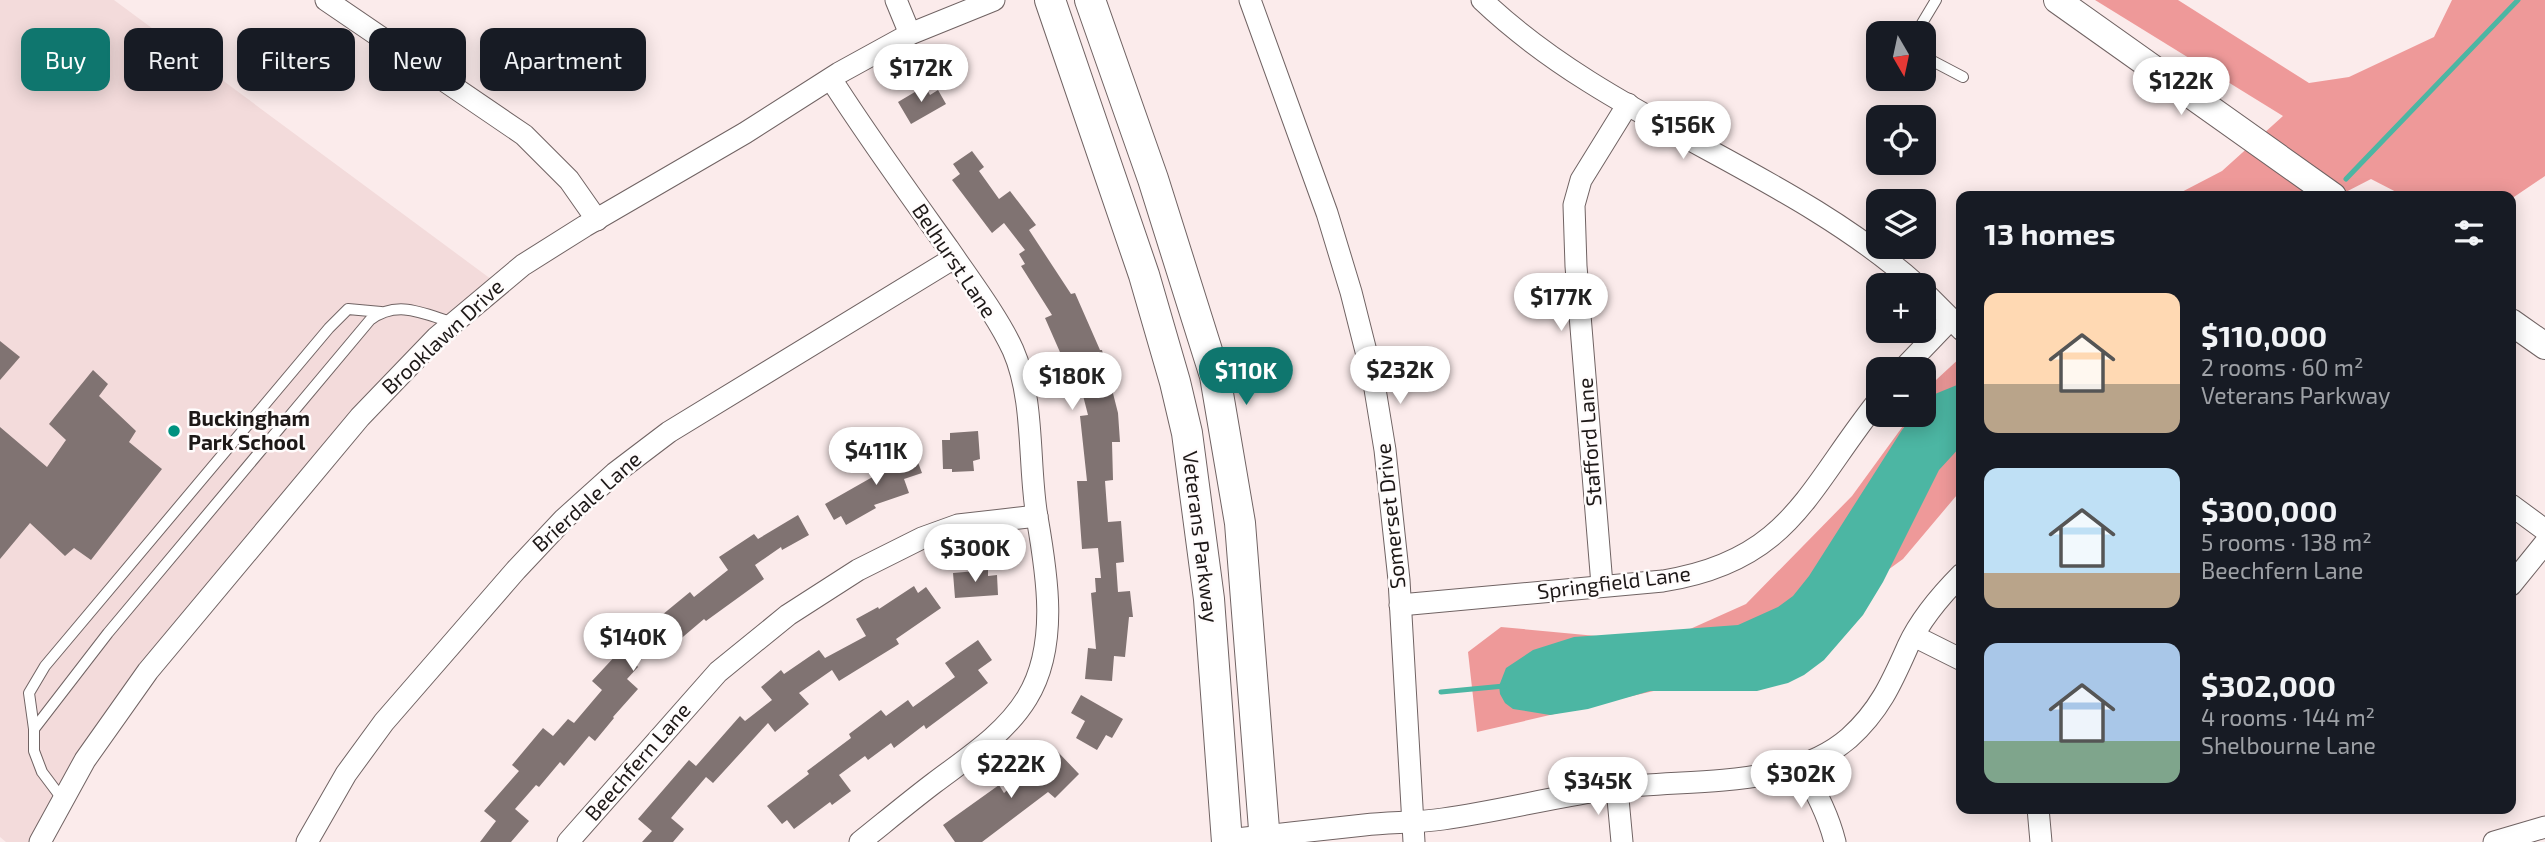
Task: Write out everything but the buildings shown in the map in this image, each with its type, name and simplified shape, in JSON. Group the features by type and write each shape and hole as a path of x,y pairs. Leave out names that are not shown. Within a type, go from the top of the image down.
{"main road":[{"name":"Veterans Parkway","path":"1050,0 1144,275 1187,433 1209,599 1227,841"},
{"name":"Veterans Parkway","path":"1090,0 1153,179 1214,376 1240,523 1265,839"}],"street":[{"path":"326,0 524,135 569,180 597,220"},
{"path":"895,0 910,34"},
{"name":"Brooklawn Drive","path":"40,842 85,760 119,709 171,642 377,398 454,323 523,265 831,79 910,34 994,0"},
{"name":"Somerset Drive","path":"1250,0 1327,213 1366,351 1385,450 1400,605 1413,832"},
{"path":"1482,0 1522,36 1569,69 1666,128 1804,204 1876,251 1903,273"},
{"path":"2057,0 2326,191"},
{"name":"Belhurst Lane","path":"831,79 981,295 1013,350 1028,415 1037,516 1045,568 1046,637 1040,669 1028,697 1009,723 985,744 860,842"},
{"name":"Stafford Lane","path":"1602,585 1576,266 1574,205 1581,180 1628,104"},
{"name":"Brierdale Lane","path":"307,842 346,774 384,722 564,519 615,473 669,432 954,258"},
{"path":"1917,357 1956,325 1936,304"},
{"path":"2516,326 2545,346"},
{"name":"Springfield Lane","path":"1400,605 1634,584 1691,576 1726,564 1766,541 1787,523 1805,504 1866,418"},
{"path":"2516,509 2545,530"},
{"name":"Beechfern Lane","path":"568,842 718,672 788,615 858,570 922,538 958,525 1037,516"},
{"path":"2516,579 2545,543"},
{"path":"1227,841 1265,839 1364,825 1413,832 1492,811 1617,788 1739,778 1769,774 1800,765 1847,739 1867,719 1884,698 1914,636 1941,594 1956,580"},
{"path":"1914,636 1956,657"},
{"path":"1800,765 1816,790 1835,842"},
{"path":"1617,788 1622,842"},
{"path":"2039,814 2041,842"},
{"path":"2494,842 2545,827"}],"lane":[{"path":"1923,21 1936,0"},
{"path":"1936,63 1964,77"},
{"path":"34,729 208,510 370,320 392,308 409,309 454,323"},
{"path":"63,800 42,772 34,751 29,693 45,666 329,328 348,309 381,312"}],"shaded area":[{"name":"Buckingham Park School","path":"0,0 114,0 152,28 124,28 124,91 223,91 223,81 499,285 437,337 171,642 40,842 6,842 0,837"},
{"path":"2095,0 2178,0 2309,83 2349,77 2434,37 2452,0 2545,0 2545,176 2516,196 2516,191 2394,191 2371,179 2348,191 2184,191 2222,171 2283,116"},
{"path":"1956,362 1956,496 1903,559 1753,668 1477,732 1468,652 1501,627 1661,642 1746,604 1852,496 1902,427 1936,427 1936,380"},
{"path":"1956,385 1956,452 1939,470 1883,582 1863,615 1824,660 1804,675 1788,683 1757,691 1650,691 1588,709 1550,715 1513,709 1505,703 1499,686 1506,668 1533,650 1574,637 1738,625 1778,607 1793,596 1809,576 1904,427 1936,427 1936,394"}],"waterway":[{"path":"2346,179 2518,0"},
{"path":"1441,692 1504,686"}],"place":[{"name":"Buckingham Park School","path":"174,431"}]}
